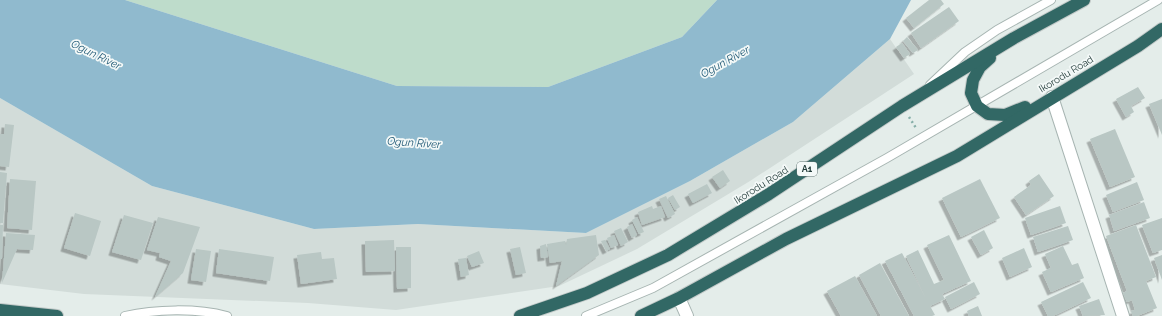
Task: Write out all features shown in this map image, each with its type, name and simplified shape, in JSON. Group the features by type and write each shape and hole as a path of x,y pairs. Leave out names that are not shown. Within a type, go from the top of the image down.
{"highway":[{"name":"Ikorodu Road","path":"520,316 587,293 668,255 769,194 917,96 1014,38 1084,0"},
{"name":"Ikorodu Road","path":"641,316 680,298 786,239 957,156 1138,46 1162,29"},
{"path":"1014,38 980,67 973,80 971,93 977,106 988,114 1005,115 1052,97"},
{"path":"0,310 57,316"}],"street":[{"path":"1052,97 1123,316"},
{"path":"680,298 687,316"}],"lane":[{"path":"917,96 965,52 997,30 1051,0"},
{"path":"586,316 653,288 887,158 1158,0"},
{"path":"125,316 141,312 170,311 215,313 227,316"}],"shaded area":[{"path":"890,39 914,74 750,181 637,249 559,286 396,310 308,303 84,294 0,284 0,98 152,186 314,229 418,224 586,233 690,181 793,122"}],"green space":[{"path":"125,0 717,0 682,37 548,87 397,86"}],"water":[{"name":"Ogun River","path":"0,0 125,0 397,86 548,87 682,37 717,0 911,0 890,39 793,122 690,181 586,233 418,224 314,229 152,186 0,98"}],"building":[{"path":"929,0 941,0 944,4 914,28 906,18"},
{"path":"949,7 959,21 921,48 911,33"},
{"path":"907,37 918,50 913,53 903,41"},
{"path":"902,43 910,54 904,58 896,47"},
{"path":"1138,87 1145,98 1131,106 1134,112 1126,117 1116,99"},
{"path":"1162,99 1162,135 1149,104"},
{"path":"5,124 14,125 9,167 0,166 0,134 4,134"},
{"path":"1115,129 1135,177 1110,187 1090,139"},
{"path":"723,170 730,181 720,188 712,177"},
{"path":"0,172 7,173 3,223 0,223"},
{"path":"1039,174 1054,196 1026,215 1014,197 1031,185 1029,181"},
{"path":"10,179 36,181 32,230 7,228"},
{"path":"980,179 1000,218 961,237 942,198"},
{"path":"1137,182 1144,200 1113,212 1106,195"},
{"path":"707,184 712,193 693,203 688,194"},
{"path":"673,195 680,207 675,210 668,198"},
{"path":"666,196 675,214 668,218 659,199"},
{"path":"1144,202 1150,218 1114,231 1109,215"},
{"path":"652,206 653,209 661,206 665,217 642,225 638,212"},
{"path":"1060,206 1066,223 1031,235 1025,218"},
{"path":"75,213 101,221 90,256 64,248"},
{"path":"124,215 153,223 141,260 112,252"},
{"path":"158,217 200,227 183,273 155,297 171,261 159,257 160,253 147,250"},
{"path":"637,217 644,232 639,234 632,220"},
{"path":"1162,218 1162,250 1153,253 1142,225"},
{"path":"632,224 637,235 632,238 627,227"},
{"path":"0,225 3,225 2,259 0,259"},
{"path":"1136,225 1156,277 1146,281 1157,308 1137,316 1133,316 1131,311 1135,310 1132,300 1127,302 1123,293 1127,291 1106,236"},
{"path":"1068,226 1073,240 1038,252 1033,237"},
{"path":"621,228 628,242 621,246 614,231"},
{"path":"984,230 993,248 981,255 971,237"},
{"path":"6,233 35,235 33,250 17,249 2,283"},
{"path":"596,235 599,255 556,286 562,261 550,263 547,244 565,241 566,245 567,239"},
{"path":"614,235 618,245 611,248 607,238"},
{"path":"949,235 971,281 942,294 945,299 930,306 935,315 914,316 885,261 902,253 926,299 906,256 918,250 934,284 944,280 927,245"},
{"path":"394,240 395,271 366,272 365,241"},
{"path":"605,240 610,249 606,251 601,241"},
{"path":"546,244 548,257 541,258 540,246"},
{"path":"1063,246 1072,265 1078,263 1084,278 1051,292 1042,272 1051,268 1045,254"},
{"path":"396,247 411,247 411,288 397,289"},
{"path":"520,247 526,273 516,275 510,249"},
{"path":"1024,248 1032,267 1010,277 1002,258"},
{"path":"196,249 211,251 206,282 191,280"},
{"path":"219,249 274,257 270,281 216,273"},
{"path":"479,251 484,263 472,267 467,256"},
{"path":"321,252 322,259 334,258 337,279 301,284 297,255"},
{"path":"1162,255 1162,280 1154,258"},
{"path":"466,258 469,275 461,277 458,259"},
{"path":"880,263 909,316 881,316 859,275"},
{"path":"855,276 877,316 841,316 827,291"},
{"path":"974,282 980,294 951,309 945,297"},
{"path":"1083,282 1091,298 1053,316 1048,316 1041,302"},
{"path":"1099,299 1105,315 1083,316 1079,306"},
{"path":"978,306 982,316 969,316 967,311"}]}
